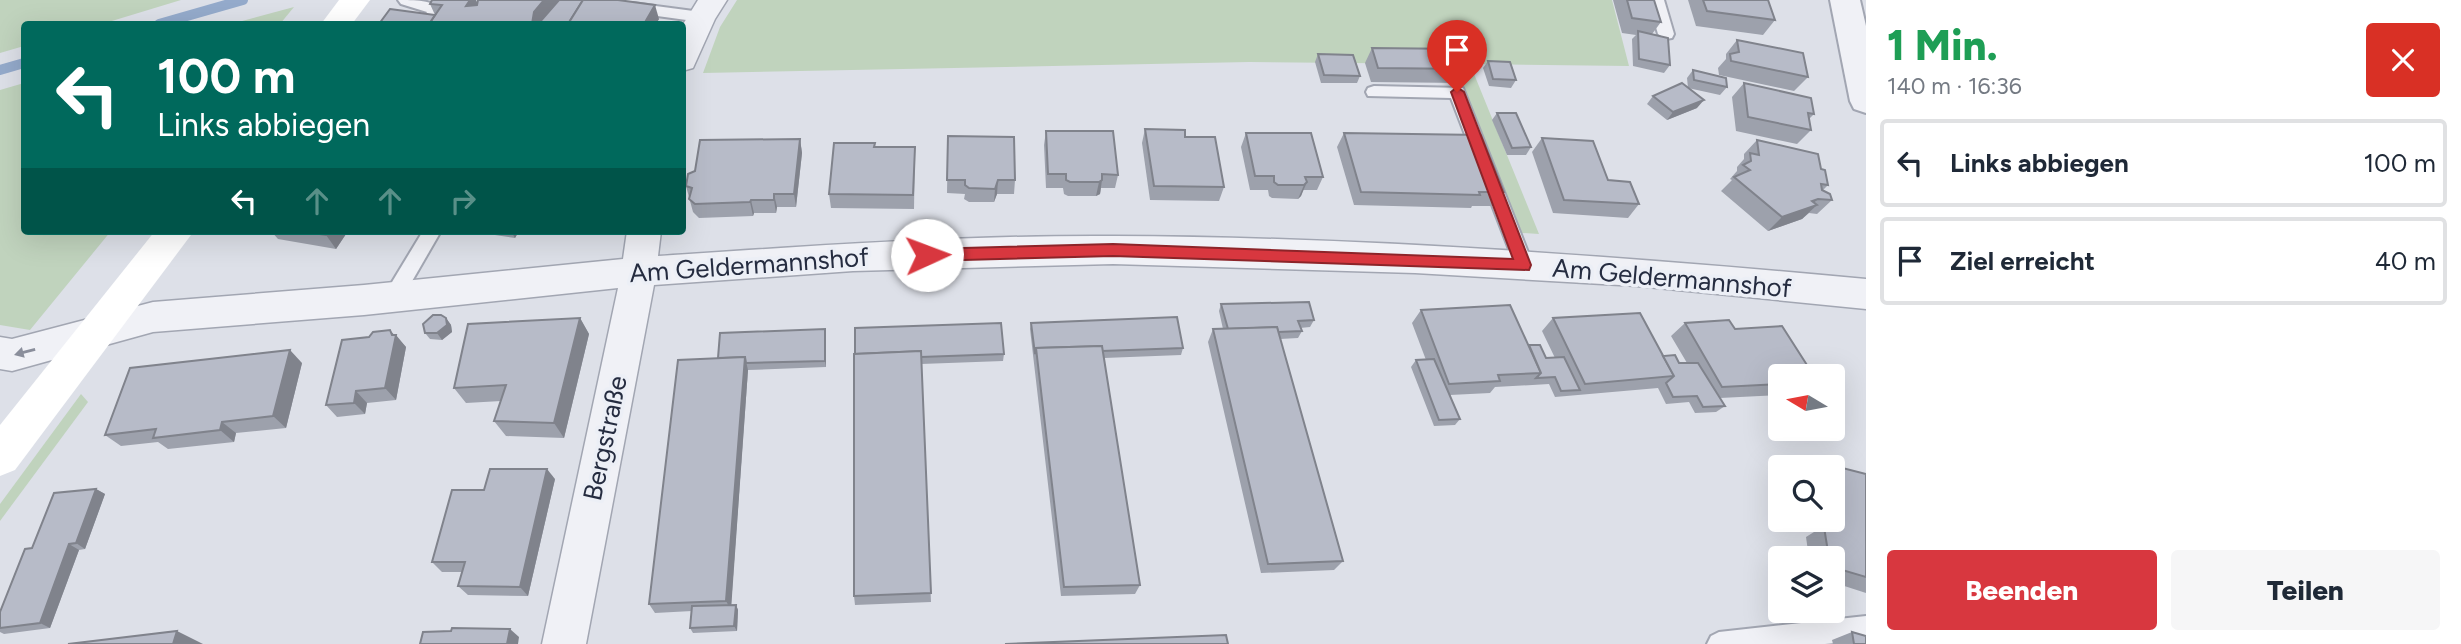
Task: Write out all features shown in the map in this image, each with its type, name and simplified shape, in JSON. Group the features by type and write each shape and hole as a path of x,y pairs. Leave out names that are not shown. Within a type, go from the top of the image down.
{"main road":[{"path":"338,21 355,0"},
{"path":"0,457 173,235"}],"street":[{"path":"1844,0 1866,101"},
{"path":"686,53 707,8"},
{"name":"Bergstraße","path":"564,644 639,271 644,235"},
{"name":"Am Geldermannshof","path":"0,353 12,355 153,317 393,297 639,271 853,257 1113,250 1415,259 1637,272 1866,294"}],"lane":[{"path":"1656,0 1666,34"},
{"path":"404,19 410,1 436,10 429,21"},
{"path":"616,5 707,8"},
{"path":"1374,92 1457,92 1524,265"},
{"path":"393,297 430,235"},
{"path":"1719,644 1866,628"}],"green space":[{"path":"0,0 181,0 112,21 21,21 21,47 0,53"},
{"path":"737,0 1612,0 1629,66 1470,64 1539,234 1522,233 1454,64 1249,62 703,73 720,27"},
{"path":"294,7 282,21 242,21"},
{"path":"21,84 21,235 108,235 30,330 0,325 0,90"},
{"path":"81,394 88,402 0,521 0,504"}],"building":[{"path":"432,0 470,0 466,6 477,5 478,0 544,0 534,12 532,21 431,21 442,5 430,4"},
{"path":"559,0 583,0 570,21 541,21"},
{"path":"583,0 618,0 655,5 646,21 570,21"},
{"path":"1627,0 1654,0 1661,22 1632,18"},
{"path":"1703,0 1768,0 1775,20 1707,11"},
{"path":"390,9 435,15 431,21 381,21"},
{"path":"1638,31 1668,38 1670,65 1639,59"},
{"path":"1737,40 1803,53 1808,77 1731,61 1730,54 1739,52"},
{"path":"1372,48 1462,49 1470,69 1378,68"},
{"path":"1318,54 1353,55 1360,76 1324,75"},
{"path":"1488,61 1510,62 1516,80 1493,79"},
{"path":"1693,70 1726,78 1727,87 1694,80"},
{"path":"1682,83 1704,100 1673,112 1653,96"},
{"path":"1744,83 1811,98 1814,114 1808,113 1811,130 1748,117"},
{"path":"1497,113 1516,113 1531,147 1512,148"},
{"path":"1145,129 1185,130 1185,137 1215,137 1224,187 1154,186"},
{"path":"1046,131 1113,131 1118,175 1102,174 1102,180 1099,182 1070,182 1066,180 1066,174 1048,174"},
{"path":"1246,133 1311,133 1323,177 1305,177 1307,182 1304,185 1278,185 1274,182 1274,176 1255,176"},
{"path":"1344,133 1481,135 1504,192 1479,192 1480,195 1361,192"},
{"path":"948,136 1014,137 1015,180 998,180 995,189 969,188 965,185 965,180 947,180"},
{"path":"1542,138 1593,141 1608,180 1630,182 1639,204 1564,200"},
{"path":"800,139 794,194 774,194 774,200 750,202 695,204 689,199 692,188 686,186 688,174 695,171 700,140"},
{"path":"1757,140 1818,154 1828,185 1821,184 1822,190 1830,194 1832,200 1812,201 1817,205 1782,217 1734,177 1750,170 1743,165 1751,161 1750,153 1759,155"},
{"path":"834,143 915,147 913,195 829,194"},
{"path":"1309,302 1314,320 1298,321 1302,331 1278,332 1277,327 1228,329 1221,304"},
{"path":"1510,305 1541,373 1498,375 1500,381 1449,384 1421,310"},
{"path":"1640,313 1674,376 1585,384 1553,318"},
{"path":"433,315 446,318 447,325 437,333 425,333 423,324"},
{"path":"1177,317 1183,348 1102,351 1102,346 1036,348 1035,354 1031,323"},
{"path":"580,318 554,423 494,421 506,385 454,388 468,324"},
{"path":"1729,320 1735,329 1782,326 1806,364 1768,364 1768,385 1722,387 1685,323"},
{"path":"1001,323 1004,354 921,357 921,351 855,354 855,328"},
{"path":"1277,327 1343,561 1268,564 1213,329"},
{"path":"825,329 825,361 746,363 745,357 718,358 720,333"},
{"path":"390,330 392,335 396,335 385,388 356,391 354,403 326,405 342,340 369,337 373,332"},
{"path":"1529,345 1540,345 1546,358 1564,357 1580,390 1561,391 1555,377 1536,378 1541,373"},
{"path":"1102,346 1140,585 1064,587 1036,348"},
{"path":"290,350 273,416 222,422 220,430 153,438 156,429 105,435 130,368"},
{"path":"921,351 931,593 854,596 854,354"},
{"path":"1675,355 1679,363 1698,363 1725,406 1703,407 1697,396 1673,397 1666,383 1674,376 1663,356"},
{"path":"745,357 726,601 649,604 678,360"},
{"path":"1434,359 1460,419 1439,420 1416,360"},
{"path":"490,469 547,469 520,587 458,586 465,562 432,562 452,490 484,490"},
{"path":"1845,469 1866,474 1866,577 1845,571 1845,546 1827,546 1825,532 1845,532"},
{"path":"96,489 76,543 69,544 40,623 0,628 0,612 25,549 32,548 54,493"},
{"path":"736,605 734,626 690,628 692,606"},
{"path":"452,628 510,629 507,644 420,644 423,632 451,631"},
{"path":"177,631 173,644 68,644"},
{"path":"1852,632 1866,636 1866,644 1854,644"},
{"path":"1226,635 1228,644 1005,644"}],"waterway":[{"path":"170,21 243,0"},
{"path":"0,70 21,64"}],"route":[{"path":"927,255 1113,250 1524,265 1457,92"}]}
